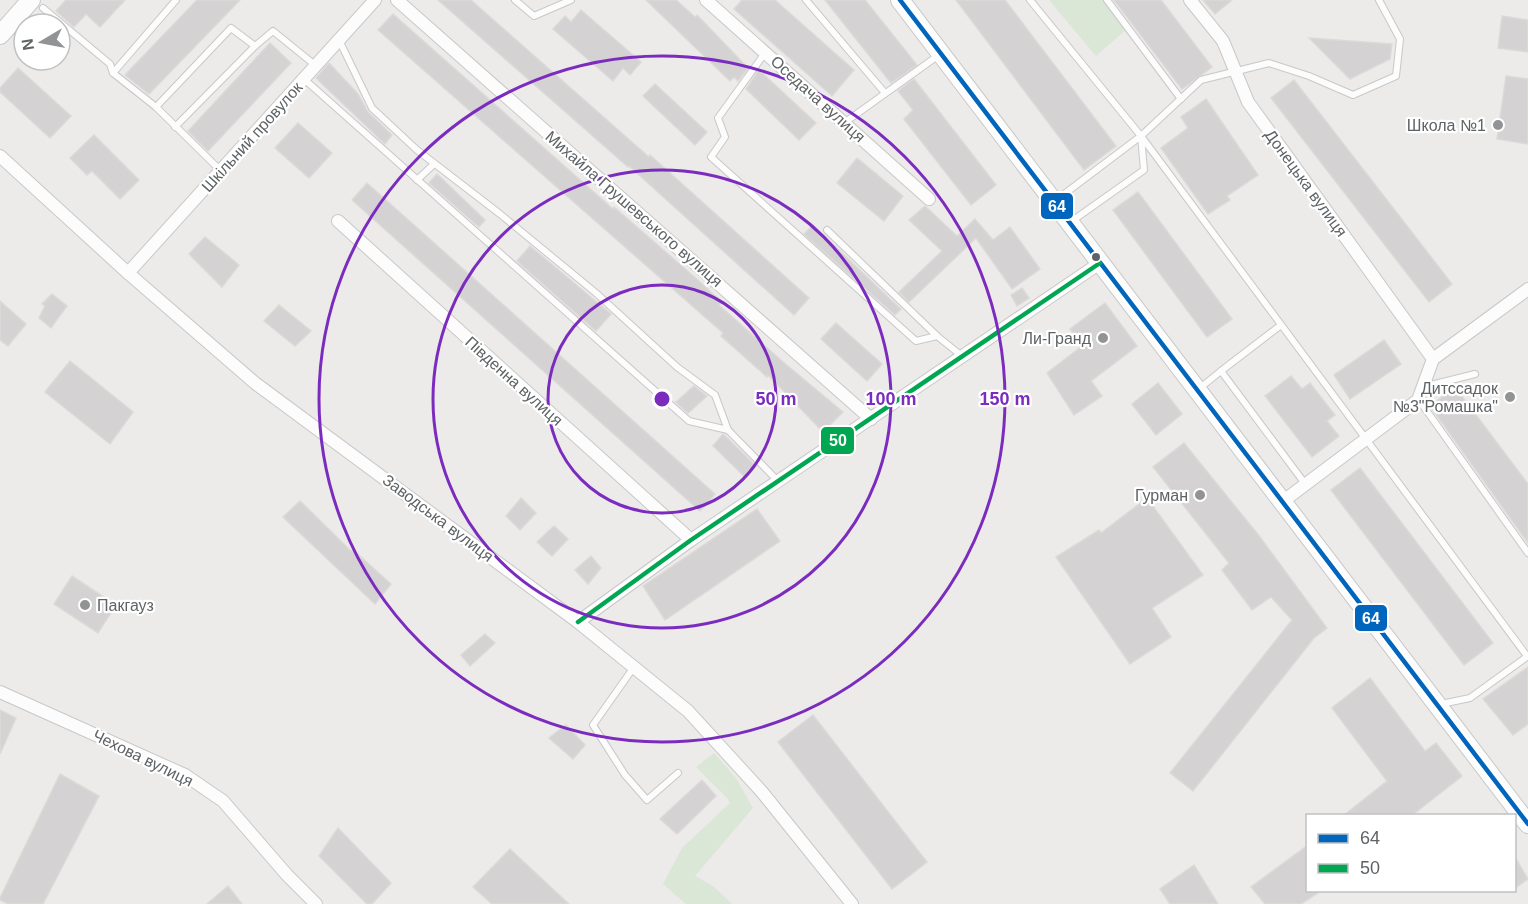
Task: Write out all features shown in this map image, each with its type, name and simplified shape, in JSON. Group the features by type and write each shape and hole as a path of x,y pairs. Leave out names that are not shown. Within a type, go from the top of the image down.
{"street":[{"name":"Шкільний провулок","path":"128,273 375,0"},
{"name":"Михайла Грушевського вулиця","path":"397,0 871,419"},
{"name":"Оседача вулиця","path":"706,0 929,199"},
{"path":"900,0 1528,824"},
{"name":"Донецька вулиця","path":"1191,0 1223,40 1248,102 1433,359"},
{"path":"0,35 37,4"},
{"name":"Заводська вулиця","path":"0,156 128,273 255,383 578,622 688,711 762,792 852,904"},
{"name":"Південна вулиця","path":"338,221 691,540"},
{"path":"578,622 691,540 1100,263"},
{"path":"1282,502 1418,400 1433,359 1528,289"},
{"name":"Чехова вулиця","path":"0,692 185,775 223,801 287,875 316,904"}],"lane":[{"path":"113,74 176,0"},
{"path":"515,0 534,16 571,0"},
{"path":"806,0 885,93"},
{"path":"1030,0 1141,136 1527,656 1470,698 1437,705"},
{"path":"1107,0 1181,99"},
{"path":"1054,202 1141,136 1201,80 1269,63 1309,76 1353,95 1396,76 1400,39 1379,0"},
{"path":"37,4 110,64 113,74 156,107 221,171"},
{"path":"156,107 231,28 255,46"},
{"path":"175,127 255,46 273,31 316,66"},
{"path":"339,40 372,108 417,150 553,257 677,367 715,395 728,430 779,481"},
{"path":"765,53 718,118 725,136 711,157 916,341 937,336"},
{"path":"844,123 940,53"},
{"path":"304,79 689,421 728,430"},
{"path":"1070,223 1144,170 1141,136"},
{"path":"417,180 434,164"},
{"path":"827,230 937,336 962,357"},
{"path":"1197,390 1281,325"},
{"path":"1221,370 1306,485"},
{"path":"1423,387 1474,374"},
{"path":"1418,400 1528,553"},
{"path":"634,666 593,725 625,775 647,800 678,773"}],"green space":[{"path":"1049,0 1106,0 1128,28 1096,56"},
{"path":"714,753 736,778 753,808 695,876 713,886 732,904 686,904 663,884 682,848 730,803 696,767"}],"building":[{"path":"66,0 125,0 100,27 86,14 74,27 72,12 56,11"},
{"path":"197,0 240,0 149,94 125,75"},
{"path":"438,0 471,0 649,157 650,155 809,298 794,315 629,166"},
{"path":"646,0 676,0 695,17 697,15 748,68 738,81 734,77 730,81"},
{"path":"742,0 775,0 854,70 832,96 734,9"},
{"path":"825,0 865,0 917,65 891,83"},
{"path":"956,0 1005,0 1116,146 1084,170"},
{"path":"1114,0 1161,0 1212,67 1182,89"},
{"path":"1203,0 1232,0 1215,14"},
{"path":"581,10 641,62 630,75 623,68 613,81 553,29 565,16 571,22"},
{"path":"393,14 613,209 614,207 698,280 722,302 719,305 843,412 823,432 768,375 767,377 721,336 723,333 378,30"},
{"path":"1502,16 1528,20 1528,52 1498,48"},
{"path":"1309,38 1392,44 1390,59 1350,79"},
{"path":"270,43 291,63 208,151 188,131"},
{"path":"329,63 358,94 368,112 392,135 385,144 316,78"},
{"path":"759,70 816,123 799,140 746,89"},
{"path":"14,72 22,72 71,116 50,138 0,92 0,88"},
{"path":"1506,76 1528,79 1528,144 1497,139"},
{"path":"914,79 996,185 971,205 904,119 913,110 898,91"},
{"path":"1294,80 1452,284 1429,302 1271,98"},
{"path":"655,84 707,132 695,145 643,96"},
{"path":"1206,99 1258,175 1227,196 1230,200 1208,214 1161,148 1188,128 1181,117"},
{"path":"298,123 332,153 309,178 275,148"},
{"path":"94,135 139,180 120,199 92,171 87,175 70,158"},
{"path":"857,158 903,196 884,221 837,183"},
{"path":"437,174 485,220 479,227 429,183"},
{"path":"367,183 715,494 700,511 352,200"},
{"path":"1138,192 1232,319 1207,337 1113,210"},
{"path":"925,206 957,236 975,219 993,240 1010,227 1040,269 1012,289 976,238 909,302 899,292 942,251 909,220"},
{"path":"813,225 901,309 895,315 804,234"},
{"path":"205,237 239,265 222,287 189,254"},
{"path":"530,246 611,314 596,331 517,261"},
{"path":"1022,288 1029,298 1017,306 1011,295"},
{"path":"52,294 67,306 51,328 39,318 45,306 42,304"},
{"path":"0,301 26,324 8,346 0,340"},
{"path":"1105,303 1137,346 1091,381 1102,396 1074,415 1047,373 1082,346 1070,329"},
{"path":"279,305 311,331 295,346 264,321"},
{"path":"836,323 882,364 867,381 821,339"},
{"path":"1384,340 1401,364 1350,399 1334,375"},
{"path":"70,361 133,412 110,444 45,392"},
{"path":"1291,376 1302,389 1310,383 1335,415 1327,421 1339,436 1312,457 1265,396"},
{"path":"1158,383 1182,414 1156,435 1132,404"},
{"path":"694,386 707,396 688,413 676,402"},
{"path":"1455,387 1528,484 1528,543 1430,406"},
{"path":"723,434 756,466 746,478 713,446"},
{"path":"1184,443 1260,537 1327,628 1314,638 1193,791 1170,773 1292,620 1271,597 1252,610 1222,570 1229,563 1153,467"},
{"path":"1360,468 1493,643 1464,665 1331,490"},
{"path":"521,498 536,513 520,530 506,516"},
{"path":"1147,498 1203,575 1152,608 1171,637 1130,664 1056,557 1099,530 1101,533"},
{"path":"300,501 351,551 353,550 391,584 375,604 283,517"},
{"path":"757,509 780,541 665,620 643,586"},
{"path":"554,526 568,539 552,556 537,542"},
{"path":"591,556 601,568 588,584 575,570"},
{"name":"Пакгауз","path":"72,576 116,605 98,633 54,604"},
{"path":"485,634 495,643 470,666 461,655"},
{"path":"1528,667 1528,724 1513,735 1483,699"},
{"path":"1370,678 1425,751 1436,743 1462,776 1414,814 1346,814 1387,781 1332,708"},
{"path":"0,710 16,718 0,754"},
{"path":"813,715 927,862 892,889 778,742"},
{"path":"566,725 585,745 573,759 549,738"},
{"path":"60,774 99,796 43,904 8,904 0,898"},
{"path":"702,780 716,796 677,834 660,819"},
{"path":"338,828 391,883 372,904 367,904 319,856"},
{"path":"1306,846 1306,892 1319,892 1301,904 1265,904 1251,887"},
{"path":"510,849 569,904 492,904 473,887"},
{"path":"1516,859 1528,879 1516,887"},
{"path":"1194,865 1218,904 1170,904 1160,889"},
{"path":"228,886 242,904 207,904"}],"transit line":[{"name":"64","path":"900,0 1528,824"},
{"name":"50","path":"578,622 691,540 1100,263"}],"place":[{"name":"Школа №1","path":"1498,125"},
{"name":"Ли-Гранд","path":"1103,338"},
{"name":"Дитссадок №3\"Ромашка\"","path":"1510,397"},
{"name":"Гурман","path":"1200,495"},
{"name":"Пакгауз","path":"85,605"}]}
